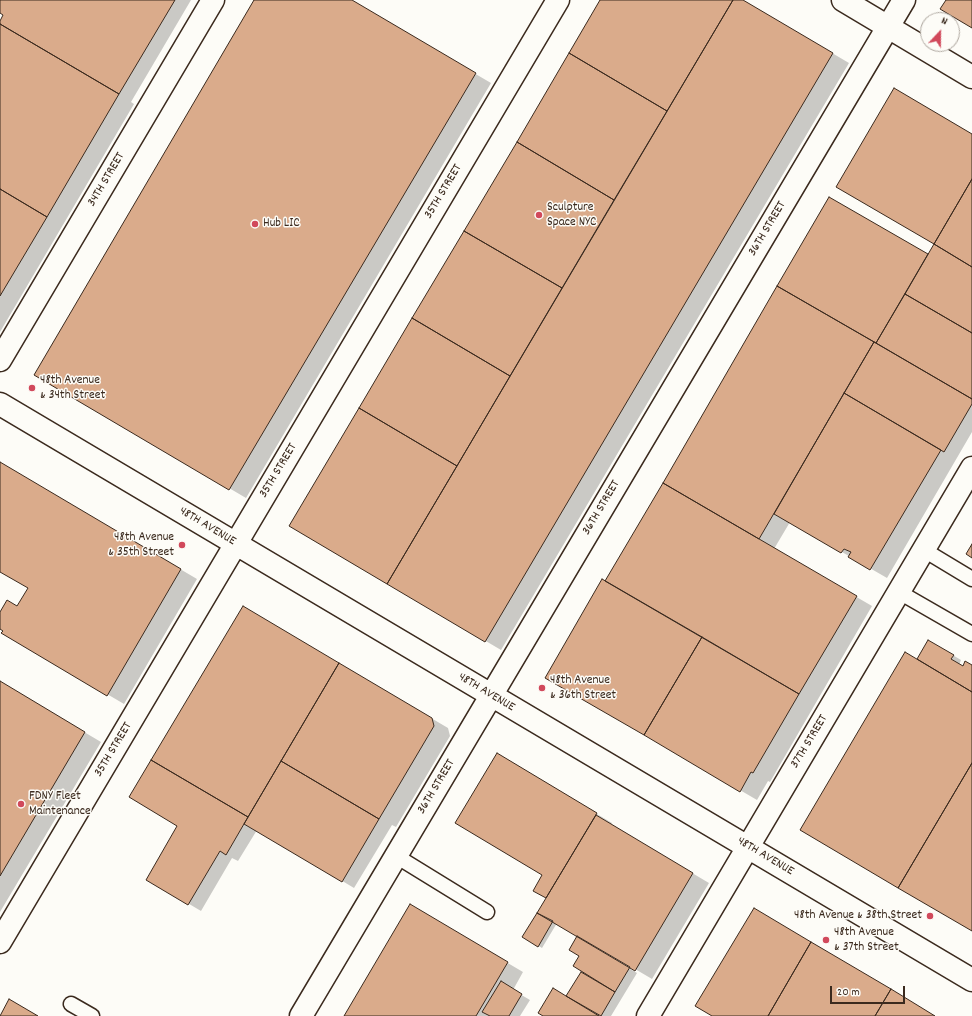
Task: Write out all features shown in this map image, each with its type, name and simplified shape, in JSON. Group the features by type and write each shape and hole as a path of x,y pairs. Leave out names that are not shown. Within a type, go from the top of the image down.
{"street":[{"name":"34TH STREET","path":"0,360 213,0"},
{"name":"35TH STREET","path":"0,942 558,0"},
{"path":"843,0 972,77"},
{"name":"36TH STREET","path":"301,1016 904,0"},
{"name":"48TH AVENUE","path":"0,404 972,980"},
{"name":"37TH STREET","path":"648,1016 972,468"}],"lane":[{"path":"924,550 972,579"},
{"path":"899,592 972,634"},
{"path":"396,856 487,912"},
{"path":"71,1004 92,1016"}],"building":[{"path":"0,0 175,0 119,94 0,24 3,15 0,13"},
{"name":"Hub LIC","path":"254,0 352,0 476,73 229,490 34,375"},
{"path":"600,0 733,0 667,111 569,53"},
{"path":"733,0 743,0 833,53 485,642 387,584"},
{"path":"946,0 972,0 972,28 960,21 960,12 945,12 940,9"},
{"path":"0,24 119,94 47,217 0,189"},
{"path":"569,53 667,111 614,200 517,142"},
{"path":"894,88 972,134 972,179 934,244 836,187"},
{"name":"Sculpture Space NYC","path":"517,142 614,200 562,288 464,231"},
{"path":"972,179 972,267 934,244"},
{"path":"0,189 47,217 0,296"},
{"path":"829,197 928,254 876,343 777,286"},
{"path":"464,231 562,288 510,376 412,318"},
{"path":"934,244 972,267 972,333 905,294"},
{"path":"777,286 874,342 759,539 663,483"},
{"path":"905,294 972,333 972,399 876,343"},
{"path":"412,318 510,376 457,466 359,408"},
{"path":"874,342 972,399 972,404 944,452 844,393"},
{"path":"844,393 941,450 870,570 848,557 851,552 844,549 841,553 774,514"},
{"path":"359,408 457,466 387,584 289,526"},
{"path":"0,462 181,569 107,696 1,633 3,631 0,629 0,612 7,600 17,606 28,588 0,572"},
{"path":"663,483 857,596 799,694 605,581"},
{"path":"972,544 972,558 966,554"},
{"path":"602,579 702,637 644,735 545,678"},
{"path":"243,606 339,663 248,817 151,760"},
{"path":"702,637 799,694 753,773 751,772 740,792 644,735"},
{"path":"928,640 954,655 951,659 963,666 965,661 972,665 972,692 917,659"},
{"path":"905,652 972,692 972,763 898,888 800,830"},
{"path":"339,663 432,718 434,726 379,819 281,761"},
{"name":"FDNY Fleet Maintenance","path":"0,681 85,732 0,876"},
{"path":"497,753 597,813 546,898 533,891 542,875 455,823"},
{"path":"151,760 248,817 226,855 220,851 188,905 146,880 177,826 129,797"},
{"path":"281,761 379,819 342,882 244,824"},
{"path":"972,763 972,931 898,888"},
{"path":"596,815 693,873 635,971 537,913"},
{"path":"410,904 508,962 476,1016 344,1016"},
{"path":"754,908 811,942 768,1016 712,1016 695,1006"},
{"path":"537,913 553,921 538,947 522,937"},
{"path":"577,936 630,967 615,992 573,966 579,956 569,950"},
{"path":"811,942 891,989 875,1016 768,1016"},
{"path":"581,972 615,992 601,1016 566,996"},
{"path":"501,981 522,994 509,1016 490,1016 482,1012"},
{"path":"553,988 599,1016 543,1016 538,1013"},
{"path":"891,989 935,1016 875,1016"},
{"path":"9,999 38,1016 0,1016"}],"place":[{"name":"Sculpture Space NYC","path":"539,215"},
{"name":"Hub LIC","path":"255,224"},
{"name":"48th Avenue & 34th Street","path":"32,388"},
{"name":"48th Avenue & 35th Street","path":"182,545"},
{"name":"48th Avenue & 36th Street","path":"542,688"},
{"name":"FDNY Fleet Maintenance","path":"21,804"},
{"name":"48th Avenue & 38th Street","path":"930,916"},
{"name":"48th Avenue & 37th Street","path":"826,940"}]}
